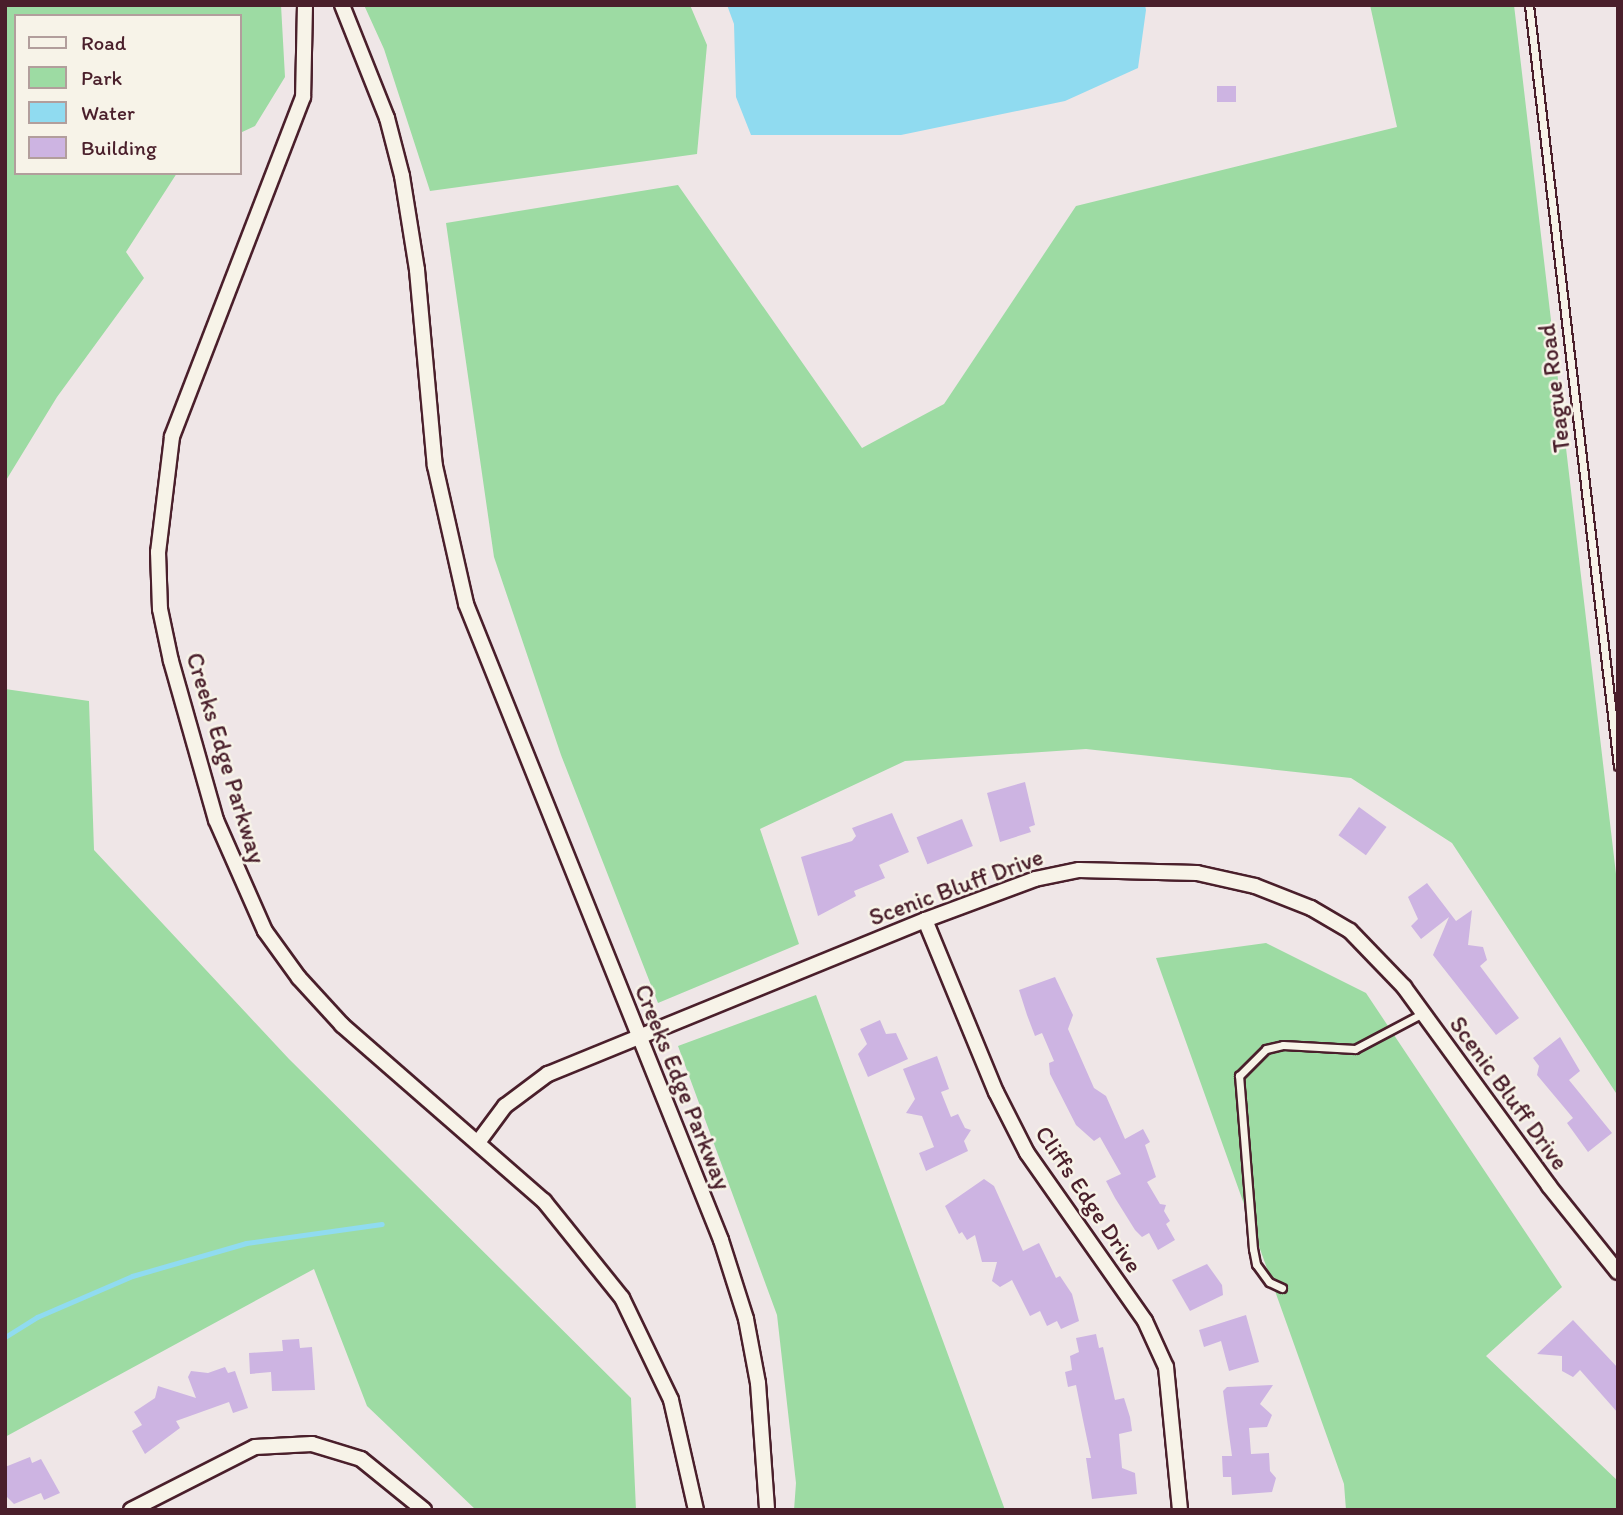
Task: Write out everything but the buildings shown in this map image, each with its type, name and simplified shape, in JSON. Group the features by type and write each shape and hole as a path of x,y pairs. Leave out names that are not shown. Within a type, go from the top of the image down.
{"street":[{"name":"Creeks Edge Parkway","path":"304,5 307,54 303,97 172,437 158,552 160,609 216,820 265,931 299,978 342,1026 479,1141 544,1201 622,1298 671,1400 696,1510"},
{"name":"Creeks Edge Parkway","path":"342,5 387,118 402,176 417,270 435,466 466,604 721,1240 746,1319 758,1383 767,1510"},
{"name":"Scenic Bluff Drive","path":"479,1141 505,1106 548,1073 925,920 1035,879 1079,870 1197,873 1289,899 1350,931 1423,1013 1549,1186 1618,1272"},
{"name":"Cliffs Edge Drive","path":"925,920 996,1091 1027,1153 1145,1321 1166,1367 1180,1510"},
{"path":"131,1510 255,1447 312,1444 361,1459 424,1510"}],"lane":[{"name":"Teague Road","path":"1529,5 1618,766"},
{"path":"1282,1288 1269,1282 1256,1264 1239,1076 1266,1049 1283,1045 1355,1049 1423,1013"}],"green space":[{"path":"5,5 281,5 285,77 255,126 242,132 242,14 14,14 14,175 176,175 126,252 144,278 57,397 5,482"},
{"path":"364,5 690,5 707,45 697,154 430,191 384,49"},
{"path":"1370,5 1514,5 1618,891 1618,1096 1452,843 1351,778 1086,749 905,761 760,829 799,944 658,1003 561,755 494,557 446,223 678,185 862,448 944,404 1076,206 1397,127"},
{"path":"5,689 89,701 94,850 289,1059 631,1398 636,1510 476,1510 367,1406 314,1269 5,1437"},
{"path":"1266,943 1366,993 1562,1287 1486,1356 1618,1481 1618,1510 1346,1510 1344,1484 1156,958"},
{"path":"816,995 1005,1510 794,1510 796,1483 777,1315 678,1046"}],"water":[{"path":"727,5 1145,5 1146,10 1138,68 1065,101 901,135 751,135 736,97 734,24"}],"waterway":[{"path":"5,1337 37,1317 132,1276 246,1243 382,1224"}]}
